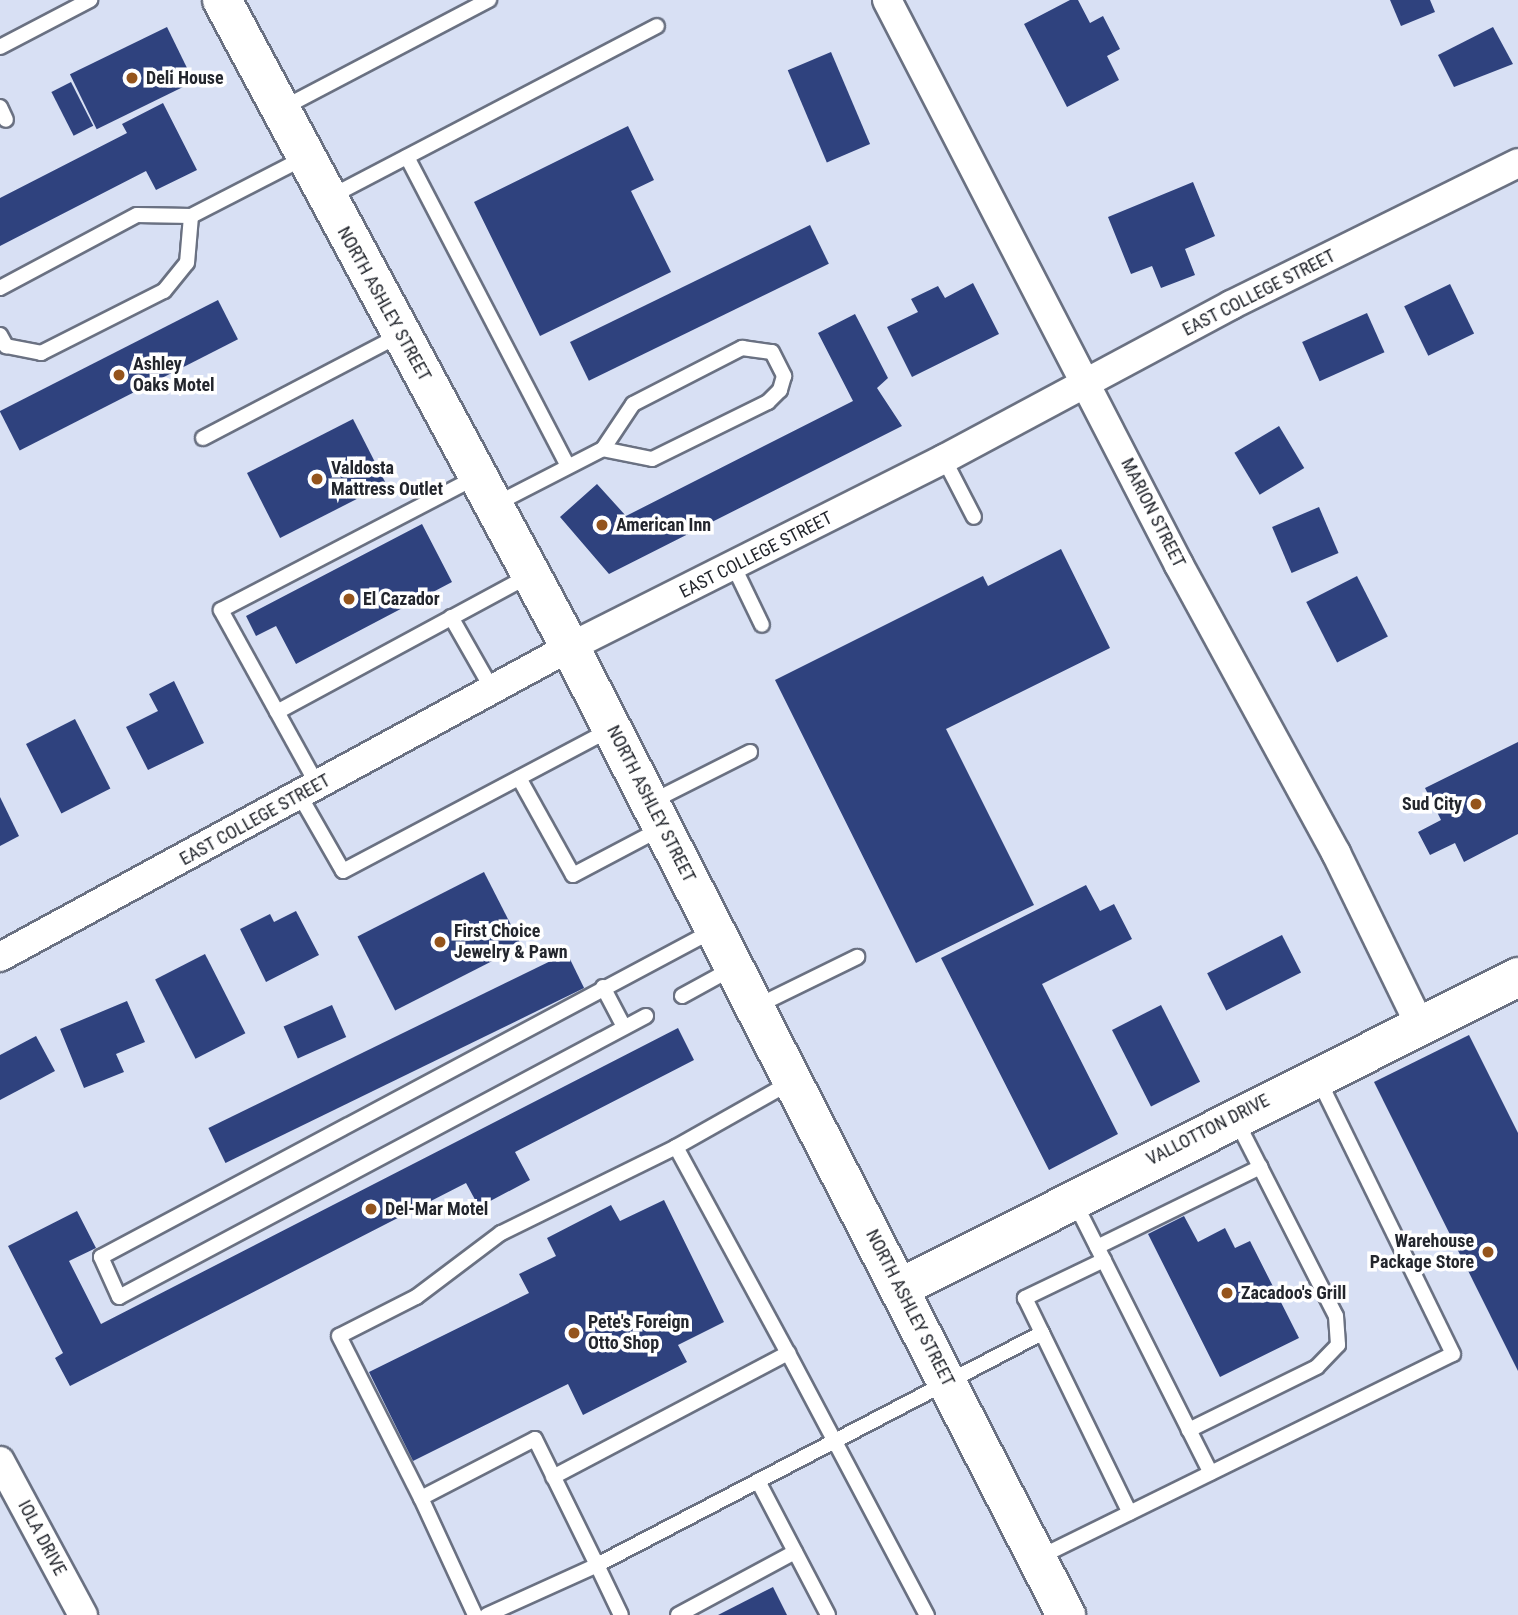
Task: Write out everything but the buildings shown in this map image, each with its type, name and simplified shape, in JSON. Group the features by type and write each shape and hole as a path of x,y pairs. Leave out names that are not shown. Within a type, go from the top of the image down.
{"main road":[{"name":"NORTH ASHLEY STREET","path":"230,6 327,199 570,647 1066,1615"},
{"name":"VALLOTTON DRIVE","path":"900,1288 1234,1116 1518,977"}],"street":[{"name":"MARION STREET","path":"887,0 1088,382 1179,565 1336,853 1420,1025"},
{"name":"EAST COLLEGE STREET","path":"0,957 570,647 734,567 944,459 1230,305 1518,163"},
{"name":"IOLA DRIVE","path":"0,1461 83,1615"}],"lane":[{"path":"0,47 89,0"},
{"path":"280,110 489,0"},
{"path":"327,199 657,26"},
{"path":"0,288 137,215 191,216 305,157"},
{"path":"407,157 568,467"},
{"path":"0,335 6,346 41,353 164,291 187,262 191,216"},
{"path":"203,438 401,335"},
{"path":"603,449 652,459 768,402 780,390 785,376 772,352 742,348 633,404 603,449 568,467 486,491 221,610 277,712 342,871 612,729"},
{"path":"944,459 974,517"},
{"path":"734,567 762,625"},
{"path":"277,712 531,575"},
{"path":"451,617 492,689"},
{"path":"519,778 573,875 750,752"},
{"path":"646,1016 119,1297 101,1257 716,929"},
{"path":"755,1007 857,957"},
{"path":"682,996 735,967"},
{"path":"603,987 624,1027"},
{"path":"1037,1558 1453,1354 1316,1076"},
{"path":"475,1615 421,1497 339,1336 416,1297 501,1233 676,1147 793,1080"},
{"path":"1189,1430 1317,1367 1338,1345 1336,1316 1234,1116"},
{"path":"676,1147 927,1615"},
{"path":"1130,1513 1025,1298 1101,1253 1260,1167"},
{"path":"1073,1199 1211,1473"},
{"path":"487,1615 597,1565 1042,1333"},
{"path":"553,1477 788,1353"},
{"path":"421,1497 535,1439 621,1615"},
{"path":"758,1481 828,1615"},
{"path":"678,1615 795,1552"}],"place":[{"name":"Deli House","path":"132,78"},
{"name":"Ashley Oaks Motel","path":"119,375"},
{"name":"Valdosta Mattress Outlet","path":"317,479"},
{"name":"American Inn","path":"602,525"},
{"name":"El Cazador","path":"349,599"},
{"name":"Sud City","path":"1476,804"},
{"name":"First Choice Jewelry & Pawn","path":"440,942"},
{"name":"Del-Mar Motel","path":"371,1209"},
{"name":"Warehouse Package Store","path":"1488,1252"},
{"name":"Zacadoo's Grill","path":"1227,1293"},
{"name":"Pete's Foreign Otto Shop","path":"574,1333"}]}
